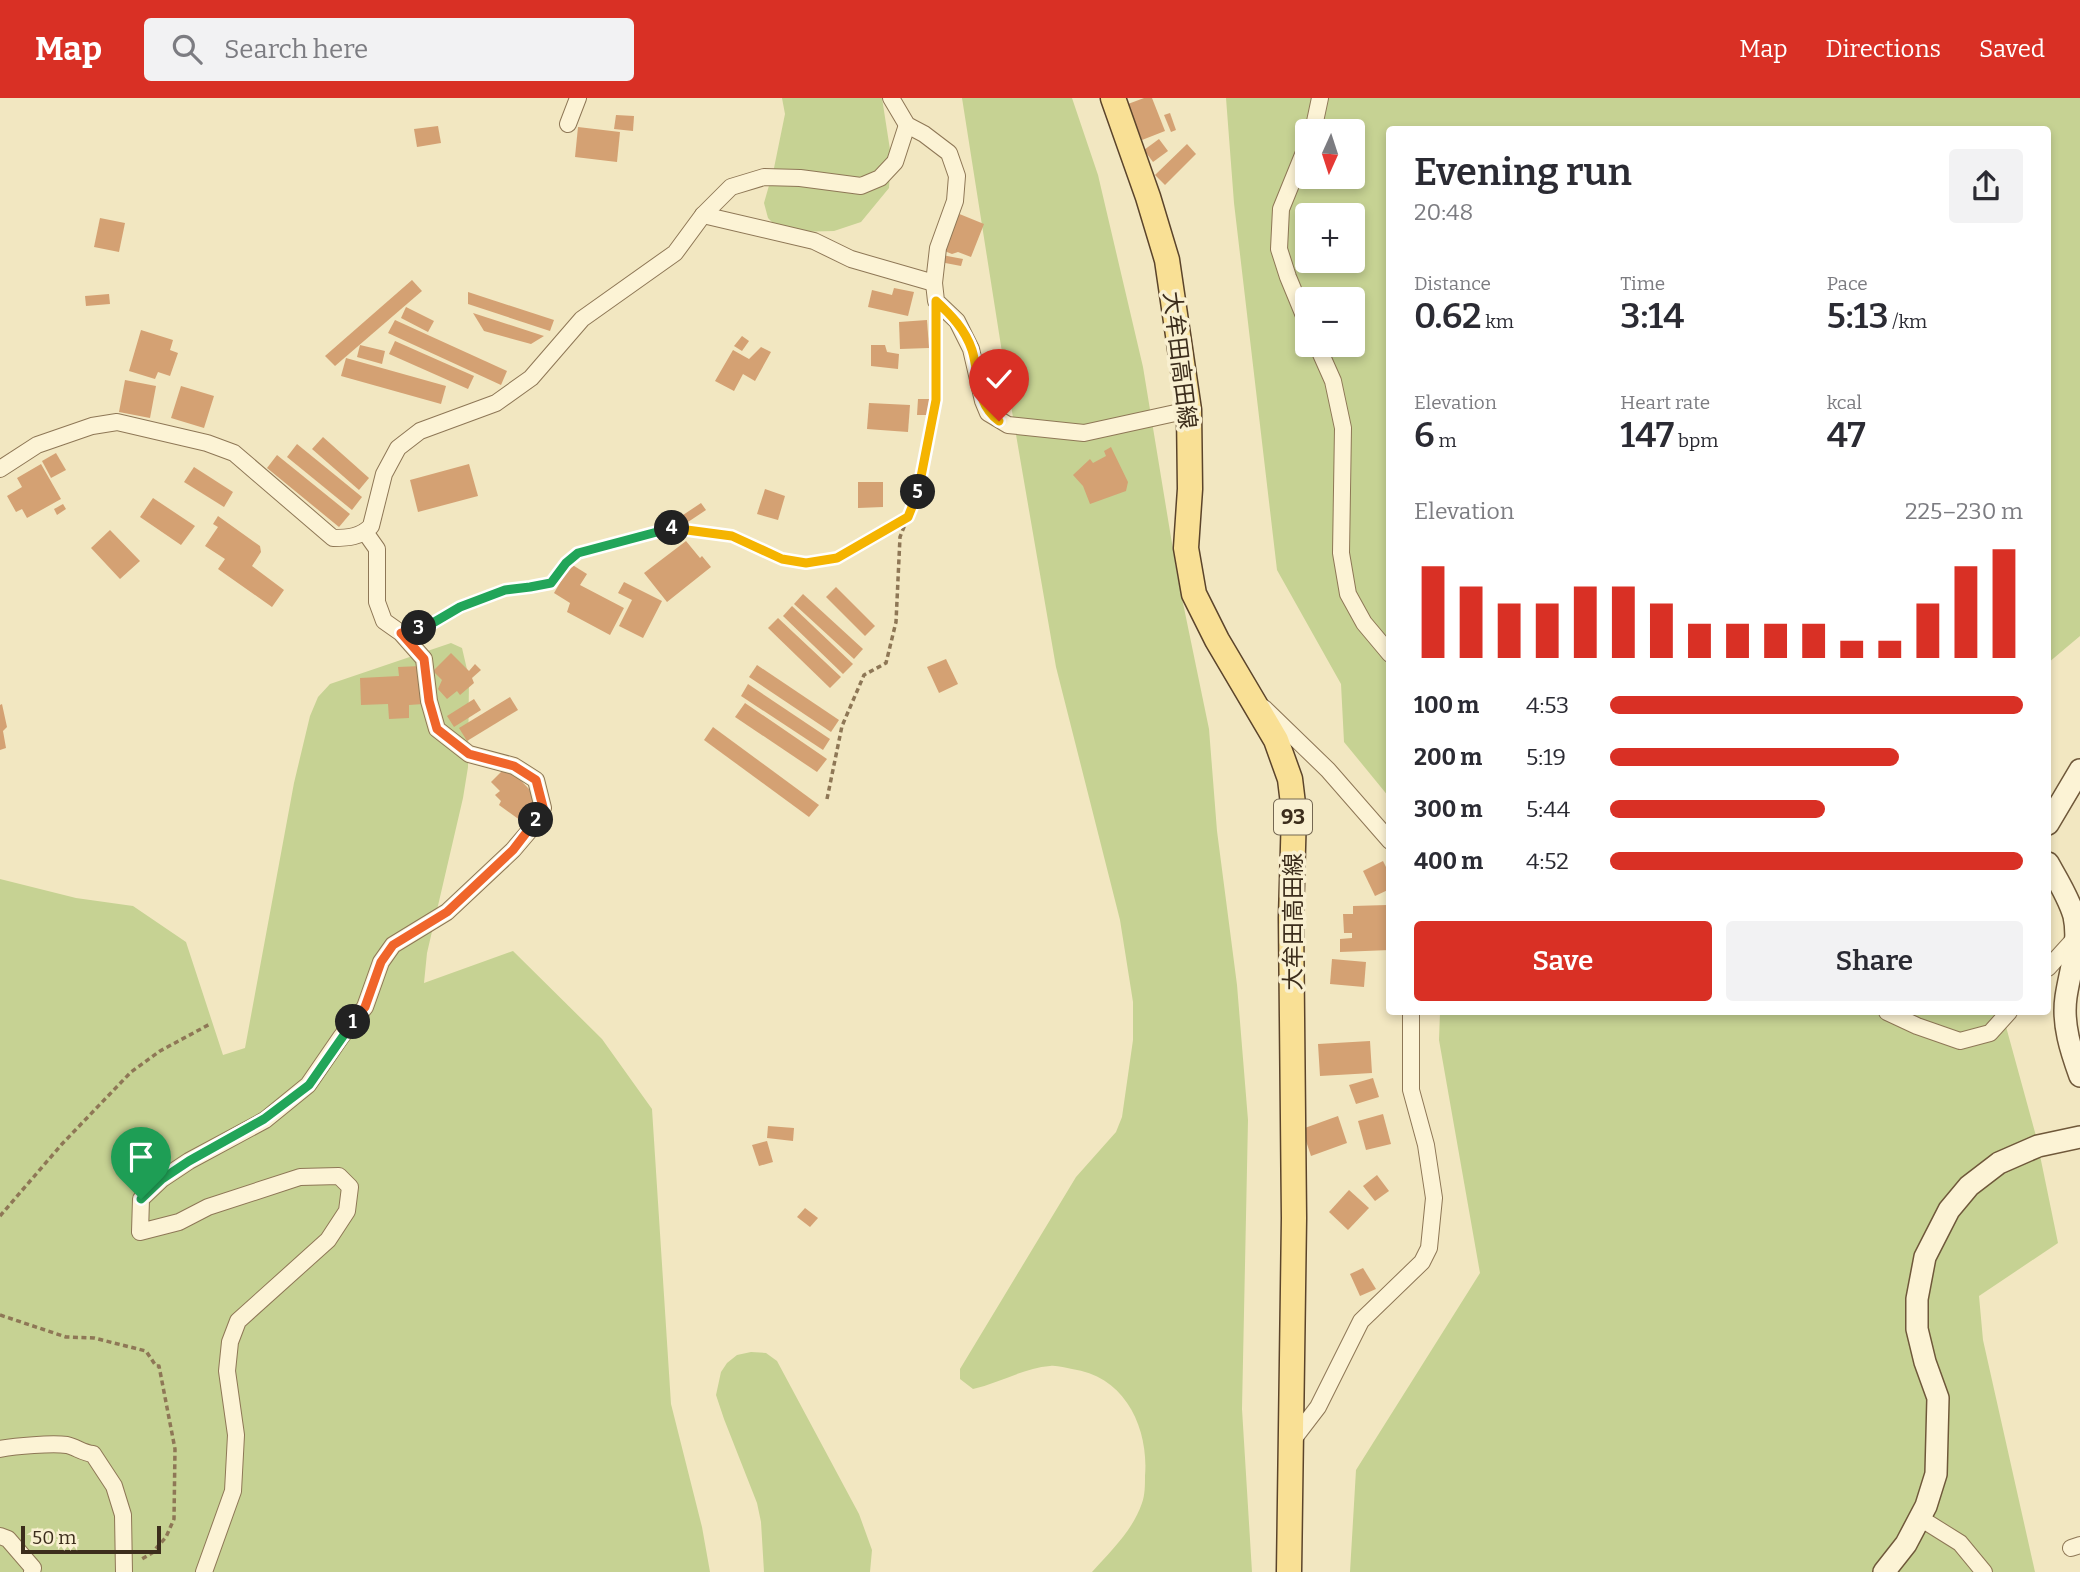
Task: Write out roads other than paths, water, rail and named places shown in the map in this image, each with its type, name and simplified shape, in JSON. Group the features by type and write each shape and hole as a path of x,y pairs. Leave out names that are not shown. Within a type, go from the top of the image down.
{"main road":[{"name":"大牟田高田線","path":"1113,98 1167,260 1189,410 1190,489 1186,548 1194,594 1217,640 1276,740 1290,779 1294,812 1294,1218 1289,1572"}],"street":[{"path":"568,124 578,98"},
{"path":"891,98 907,125 949,153 957,176 955,201 938,248 934,283 936,301 957,321 971,349 988,412 1008,425 1084,433 1189,410"},
{"path":"1316,119 1320,98"},
{"path":"0,470 37,445 92,426 117,422 207,443 234,453 333,538 348,538 365,532 371,526 384,474 398,448 420,431 496,402 531,378 582,319 675,253 703,215 731,187 764,177 800,178 861,186 880,178 895,162 907,125"},
{"path":"1295,175 1281,209 1279,249 1295,296"},
{"path":"703,215 814,241 851,259 934,283"},
{"path":"1322,357 1333,382 1343,428 1341,554 1348,594 1364,623 1386,649"},
{"path":"204,1572 233,1491 236,1435 227,1371 230,1342 238,1321 328,1240 347,1211 350,1187 339,1176 300,1177 208,1207 179,1222 140,1232 141,1199 162,1179 264,1119 309,1085 365,1007 381,962 393,945 447,912 513,850 530,830 543,807 536,780 514,766 469,754 437,729 429,701 424,659 401,633 384,621 377,602 377,549 365,532"},
{"path":"1251,697 1328,770 1386,836"},
{"path":"2051,819 2080,770"},
{"path":"2051,869 2074,916 2077,936 2066,998 2066,1024 2070,1049 2080,1076"},
{"path":"2051,965 2077,936"},
{"path":"1292,1441 1318,1407 1361,1321 1422,1262 1429,1248 1434,1198 1426,1145 1412,1090 1411,1015"},
{"path":"1893,1015 1961,1041 1990,1033 2006,1015"},
{"path":"1884,1572 1906,1544 1920,1518 1936,1474 1938,1398 1917,1329 1917,1299 1925,1256 1949,1210 1969,1185 1999,1163 2038,1146 2080,1137"},
{"path":"0,1449 67,1445 93,1454 114,1486 123,1515 124,1567"},
{"path":"1920,1518 1960,1543 1984,1572"},
{"path":"0,1536 8,1539 33,1568 32,1572"}]}
